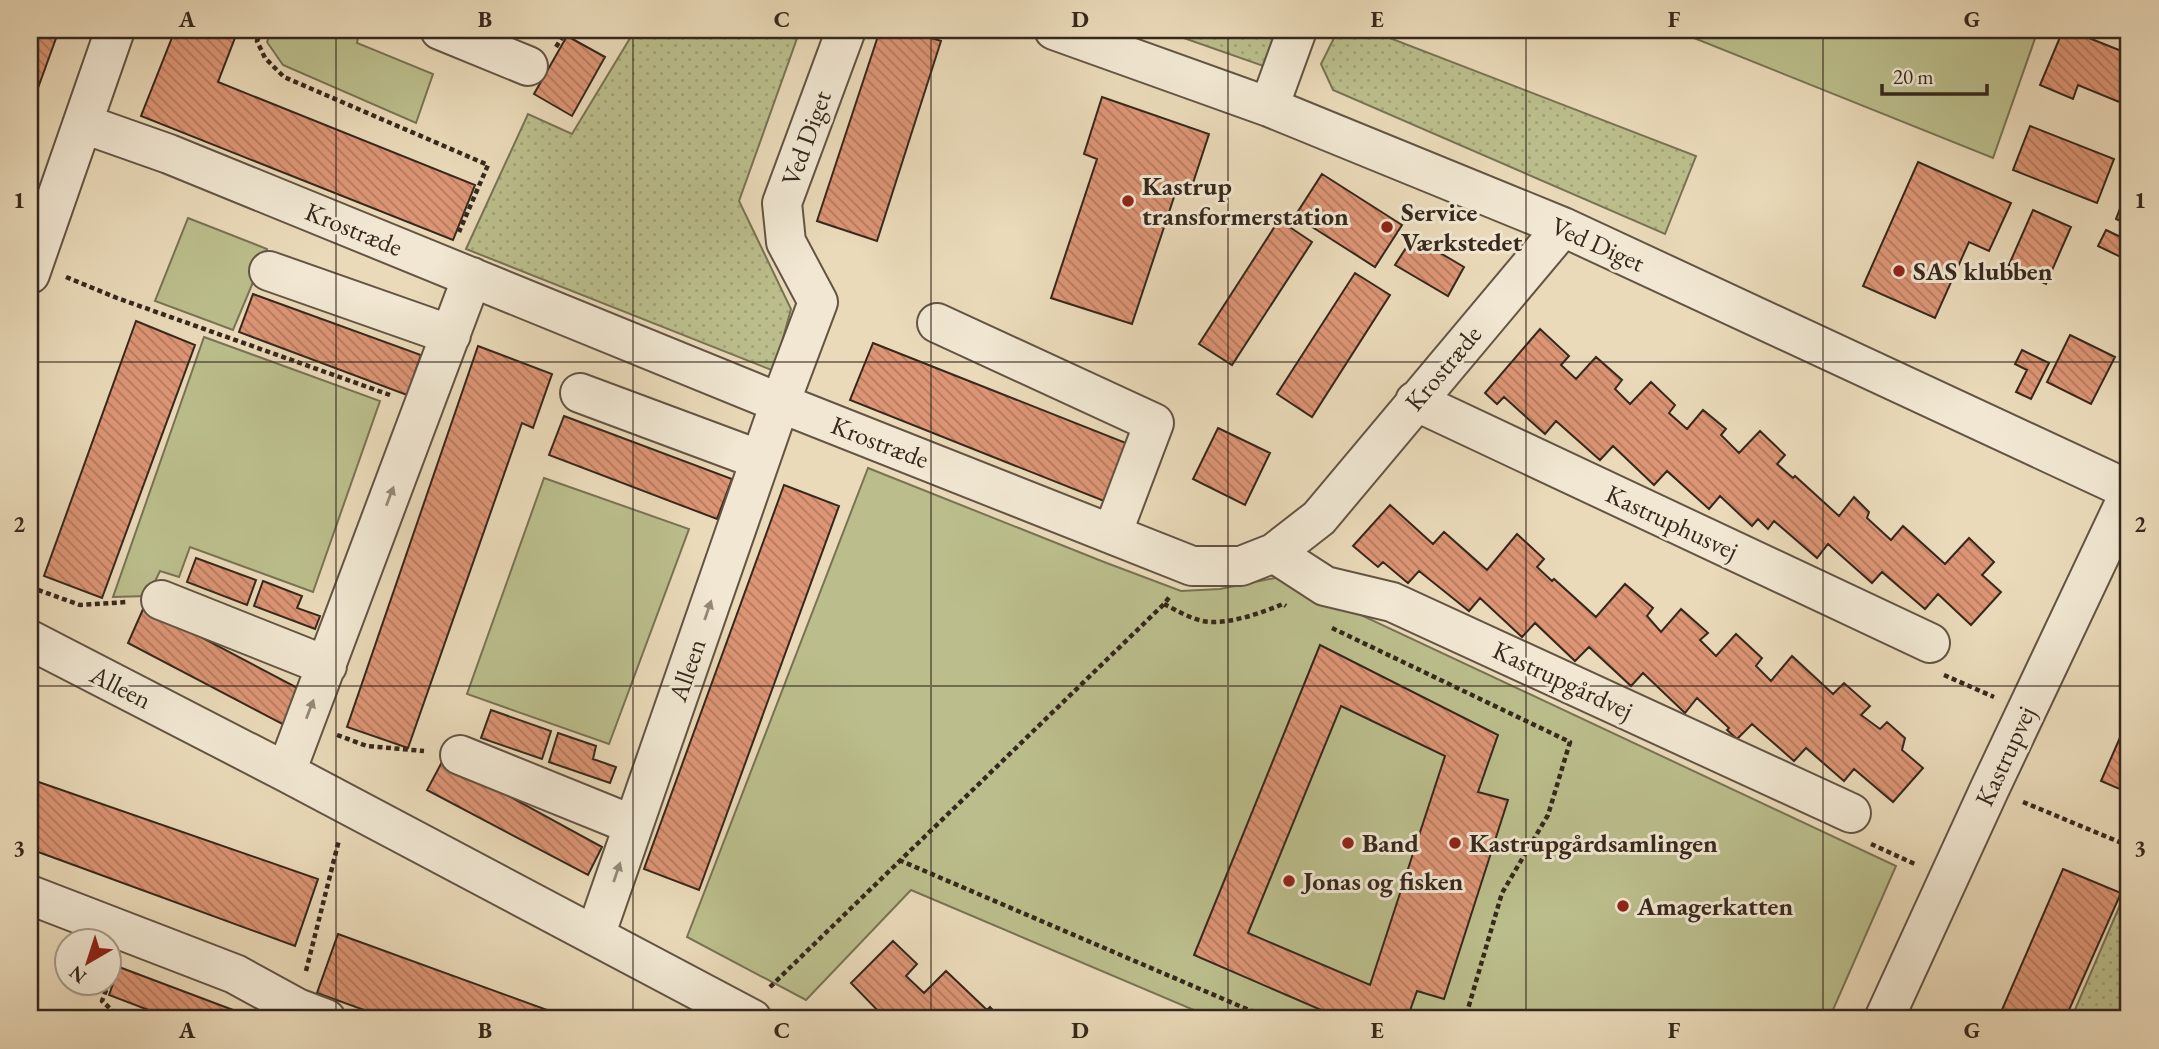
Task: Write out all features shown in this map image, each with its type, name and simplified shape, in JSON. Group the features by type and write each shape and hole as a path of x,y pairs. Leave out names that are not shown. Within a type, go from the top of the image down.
{"street":[{"path":"32,269 116,30"},
{"path":"440,30 528,66"},
{"name":"Ved Diget","path":"780,403 818,302 786,242 782,203 846,30"},
{"name":"Ved Diget","path":"1054,30 1269,107 1563,227 2129,492"},
{"path":"1269,107 1297,30"},
{"name":"Krostræde","path":"84,124 169,154 780,403 1192,566 1241,566 1274,553 1319,518 1563,227"},
{"path":"269,271 451,335"},
{"path":"286,772 451,335 458,272"},
{"path":"937,323 1154,423 1112,534"},
{"path":"580,393 760,460"},
{"name":"Kastruphusvej","path":"1415,401 1930,643"},
{"name":"Alleen","path":"594,936 780,403"},
{"name":"Kastrupvej","path":"1884,1019 2129,492"},
{"name":"Kastrupgårdvej","path":"1274,553 1325,586 1392,602 1851,813"},
{"path":"161,600 327,666"},
{"name":"Alleen","path":"30,640 286,772 748,1018"},
{"path":"460,755 633,825"},
{"path":"30,895 235,974 312,1014"}],"path":[{"path":"262,30 257,41 261,50 265,58 284,77 488,165 458,272"},
{"path":"32,269 424,407"},
{"path":"748,1018 776,979 1164,604 1192,566"},
{"path":"30,587 80,605 161,600"},
{"path":"1164,604 1191,617 1211,622 1257,614 1283,604 1296,610"},
{"path":"1321,622 1570,741 1548,815 1502,893 1465,1019"},
{"path":"1930,643 1928,669 2026,711"},
{"path":"305,724 367,746 460,755"},
{"path":"1990,788 2129,846"},
{"path":"312,1014 348,806"},
{"path":"1851,813 1852,836 1948,879"},
{"path":"899,860 1270,1019"},
{"path":"115,1013 102,1001 127,933"},
{"path":"30,1008 57,1019"}],"green space":[{"path":"272,30 356,30 359,31 357,43 433,74 416,123 283,65 267,42"},
{"path":"635,30 800,30 739,201 791,309 774,371 466,249 528,114 572,134"},
{"path":"1161,30 1286,30 1272,69"},
{"path":"1338,30 1369,30 1696,156 1665,234 1333,90 1321,64"},
{"path":"1674,30 2038,30 1993,158"},
{"path":"188,218 267,249 233,330 155,301"},
{"path":"204,337 380,401 313,592 190,547 179,577 160,571 148,596 113,597"},
{"path":"868,468 1181,591 1220,589 1280,577 1896,866 1829,1019 1215,1019 911,890 806,1000 687,937"},
{"path":"544,478 689,529 609,744 467,694"},
{"path":"2129,884 2129,1019 2071,1019"}],"building":[{"path":"30,30 59,30 30,110"},
{"path":"175,30 238,30 218,82 475,185 453,240 141,116"},
{"path":"880,30 905,30 941,41 877,241 817,221"},
{"path":"2063,30 2129,54 2129,106 2078,85 2073,99 2040,85"},
{"path":"567,36 605,57 572,116 534,94"},
{"name":"Kastrup transformerstation","path":"1102,97 1209,134 1191,189 1178,185 1132,324 1051,298 1097,159 1084,154"},
{"path":"2030,126 2114,159 2097,203 2013,170"},
{"path":"1918,162 2011,203 1989,251 1969,242 1935,318 1863,286"},
{"path":"1322,174 1402,225 1375,267 1295,216"},
{"path":"2124,198 2129,200 2129,225 2116,219"},
{"path":"2033,210 2071,227 2046,284 2008,267"},
{"path":"1279,220 1312,242 1232,365 1199,344"},
{"path":"2106,230 2129,241 2129,261 2098,246"},
{"path":"1413,237 1464,267 1448,296 1395,265"},
{"path":"1355,273 1390,295 1312,417 1277,394"},
{"path":"253,294 421,355 407,395 239,332"},
{"path":"136,321 195,345 102,598 44,576"},
{"path":"1540,329 1569,356 1561,365 1576,379 1596,357 1622,380 1615,389 1630,404 1651,382 1675,405 1669,413 1687,429 1703,410 1726,429 1721,435 1739,453 1760,431 1785,455 1777,464 1793,478 1795,476 1839,516 1854,497 1869,512 1867,518 1891,540 1903,526 1945,564 1969,538 1994,562 1982,575 2001,592 1971,625 1938,594 1925,609 1882,572 1872,583 1828,544 1817,558 1774,521 1768,529 1758,519 1752,526 1720,496 1709,509 1667,471 1654,485 1613,446 1600,460 1556,421 1545,434 1504,397 1497,404 1485,393"},
{"path":"2070,335 2115,357 2091,404 2047,382"},
{"path":"873,343 1131,445 1109,503 850,400"},
{"path":"478,346 552,374 533,428 522,423 408,748 347,727"},
{"path":"2022,350 2049,363 2031,399 2016,392 2027,370 2015,364"},
{"path":"564,416 732,479 717,519 549,455"},
{"path":"1218,428 1270,453 1245,505 1193,479"},
{"path":"784,485 839,506 699,890 644,869"},
{"path":"1390,505 1433,544 1444,532 1487,570 1517,534 1544,559 1537,567 1596,617 1625,584 1653,608 1647,616 1661,632 1681,609 1708,633 1700,640 1716,656 1736,634 1762,658 1756,666 1771,681 1792,656 1833,694 1844,683 1870,706 1861,715 1880,729 1887,722 1905,738 1902,750 1923,768 1893,802 1854,769 1844,781 1806,748 1794,761 1752,724 1737,739 1697,698 1685,713 1643,673 1631,686 1589,647 1575,661 1535,623 1522,637 1480,598 1469,611 1419,571 1408,583 1383,562 1378,567 1353,546"},
{"path":"196,558 256,580 247,605 187,582"},
{"path":"263,581 302,596 297,608 320,616 315,629 254,606"},
{"path":"144,607 307,693 290,728 128,643"},
{"name":"Kastrupgårdsamlingen","path":"1320,645 1498,735 1478,792 1508,800 1444,999 1417,991 1407,1019 1342,1019 1194,955","holes":["1341,706 1445,756 1370,985 1248,933"]},
{"path":"491,710 551,731 542,759 481,738"},
{"path":"2129,717 2129,793 2101,781"},
{"path":"558,733 596,746 593,759 616,767 610,783 549,762"},
{"path":"443,760 602,847 588,875 427,790"},
{"path":"30,779 318,879 295,946 30,849"},
{"path":"2063,869 2121,893 2065,1019 1998,1019"},
{"path":"338,934 572,1019 389,1019 317,993"},
{"path":"893,941 917,964 906,976 924,993 946,971 987,1010 990,1007 1001,1019 913,1019 907,1013 901,1019 886,1019 851,983"},
{"path":"122,968 257,1019 172,1019 112,996 122,996"}],"place":[{"name":"Kastrup transformerstation","path":"1128,201"},
{"name":"Service Værkstedet","path":"1387,227"},
{"name":"SAS klubben","path":"1899,271"},
{"name":"Band","path":"1348,843"},
{"name":"Kastrupgårdsamlingen","path":"1455,843"},
{"name":"Jonas og fisken","path":"1289,881"},
{"name":"Amagerkatten","path":"1623,906"}]}
